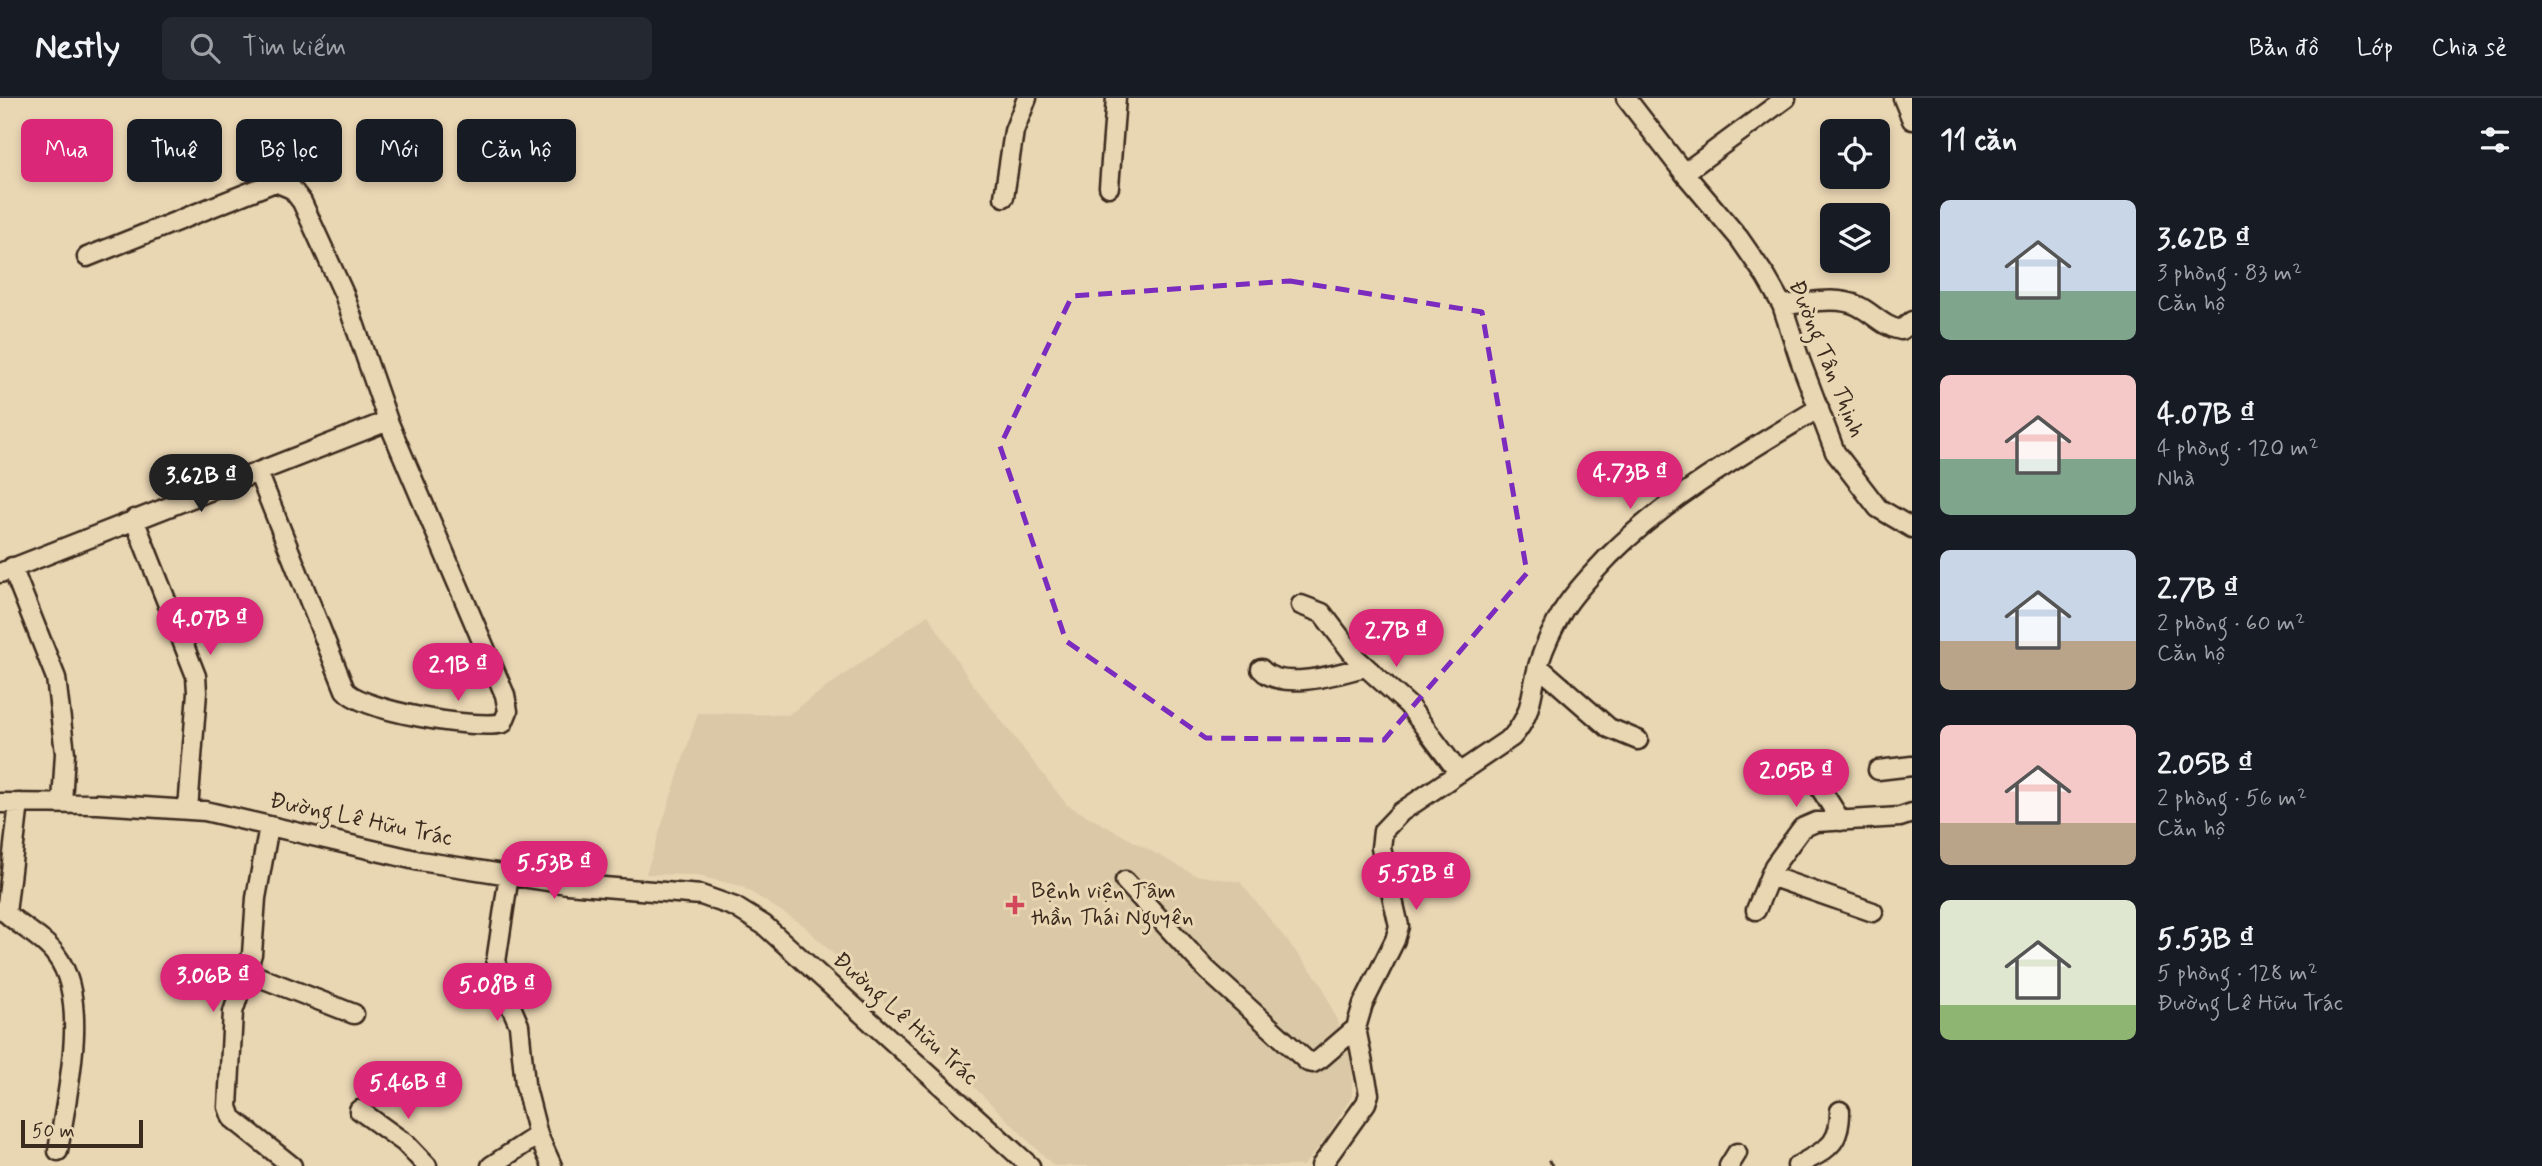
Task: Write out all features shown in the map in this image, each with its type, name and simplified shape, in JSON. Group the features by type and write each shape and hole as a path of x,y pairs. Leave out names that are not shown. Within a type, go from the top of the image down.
{"street":[{"path":"1004,197 1014,131 1027,98"},
{"path":"1109,187 1116,98"},
{"name":"Đường Tân Thịnh","path":"1626,98 1739,238 1766,277 1782,305 1835,452 1878,508 1912,528"},
{"path":"1684,173 1786,98"},
{"path":"1903,98 1912,120"},
{"path":"87,257 275,182 292,189 302,202 344,294 388,421 505,695 508,711 503,723 489,727 459,723 371,707 350,697 258,472"},
{"path":"1782,305 1844,301 1858,306 1893,329 1901,330 1912,321"},
{"path":"1321,1166 1366,1103 1369,1094 1356,1028 1363,1004 1395,940 1399,926 1381,848 1384,831 1401,812 1512,737 1521,727 1527,716 1545,645 1565,607 1587,578 1680,495 1819,408"},
{"path":"62,803 65,753 56,678 6,570 388,421"},
{"path":"134,519 196,676 188,810"},
{"path":"1301,605 1322,612 1364,667 1408,705 1459,773"},
{"path":"1538,666 1609,728 1638,740"},
{"path":"1261,669 1266,676 1283,681 1364,667"},
{"path":"1805,764 1841,821"},
{"path":"1878,770 1912,766"},
{"name":"Đường Lê Hữu Trác","path":"0,803 62,803 205,811 420,861 567,884 701,895 736,907 764,925 1030,1166"},
{"path":"19,803 6,913 55,952 65,969 75,1030 58,1151"},
{"path":"1756,910 1774,866 1802,828 1816,822 1900,817 1912,813"},
{"path":"269,826 254,906 255,933 252,954 233,1012 228,1107 232,1118 292,1166"},
{"path":"509,875 496,961 497,974 519,1026 526,1084 538,1135 552,1166"},
{"path":"1770,876 1873,912"},
{"path":"1125,881 1207,971 1308,1062 1313,1063 1320,1059 1356,1028"},
{"path":"246,972 354,1014"},
{"path":"359,1110 405,1143 428,1166"},
{"path":"1797,1166 1833,1144 1840,1131 1840,1111"},
{"path":"491,1166 538,1135"}],"path":[{"path":"1548,1160 1553,1166"}],"highlighted area":[{"path":"1290,281 1482,312 1527,573 1384,740 1206,738 1066,641 1000,446 1072,296"}],"shaded area":[{"name":"Bệnh viện Tâm thần Thái Nguyên","path":"928,615 969,679 1067,805 1195,875 1240,882 1321,983 1353,1059 1352,1096 1326,1138 1303,1166 1054,1166 802,924 741,886 694,875 646,874 698,713 788,715"}],"place":[{"name":"Bệnh viện Tâm thần Thái Nguyên","path":"1015,905"}]}
